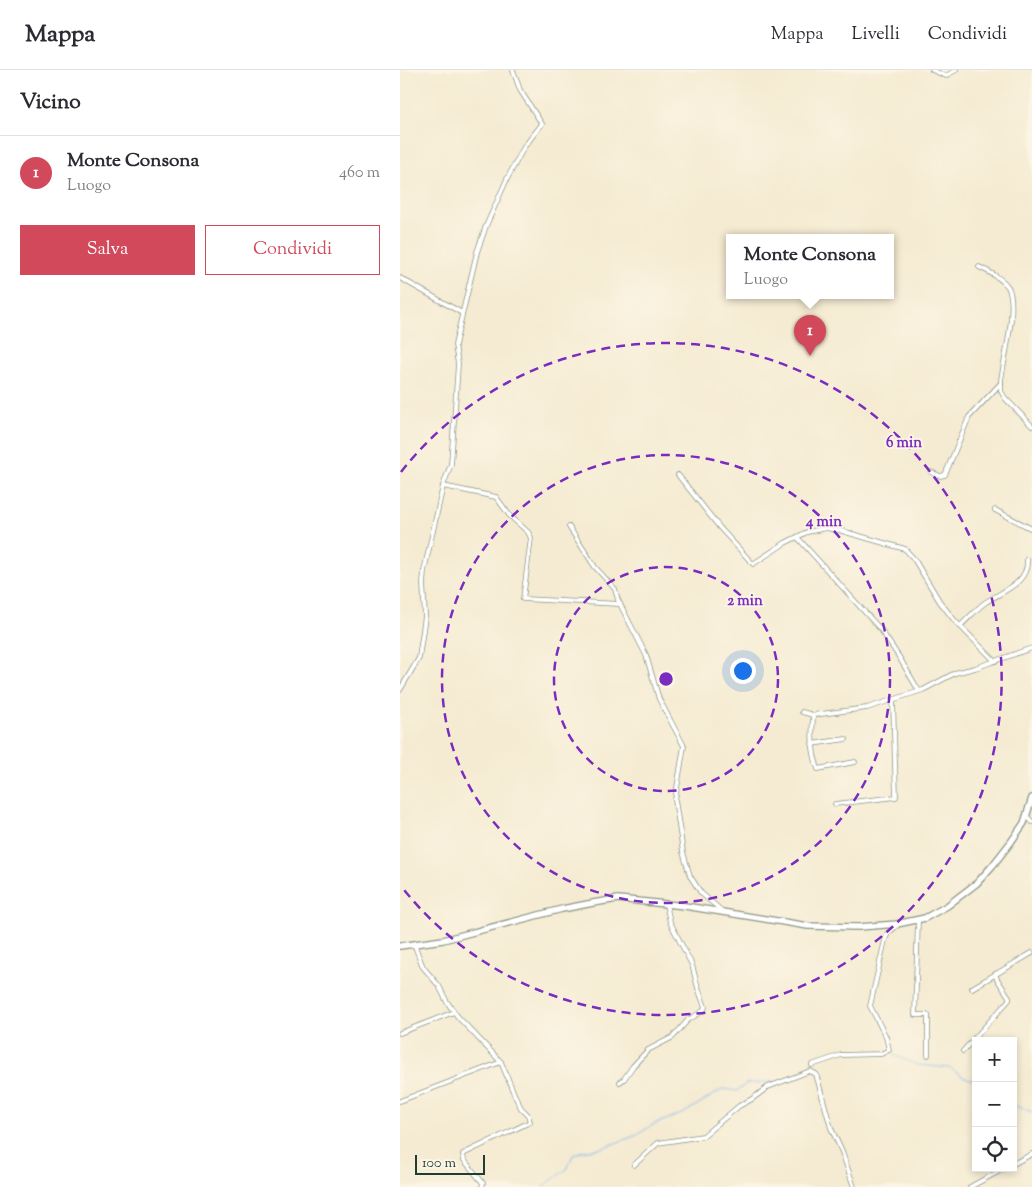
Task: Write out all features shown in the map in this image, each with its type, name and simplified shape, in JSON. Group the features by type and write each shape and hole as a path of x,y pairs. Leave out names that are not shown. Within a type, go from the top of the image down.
{"main road":[{"path":"400,946 443,940 592,903 618,899 724,912 808,926 859,927 918,920 947,906 977,883 1024,823 1032,798"}],"street":[{"path":"400,690 419,658 425,616 424,571 443,486 451,464 458,364 455,345 477,252 497,201 524,148 542,124 520,90 513,70"},
{"path":"932,70 946,76 956,70"},
{"path":"979,267 1006,285 1012,297 1012,310 1001,391 1005,398 1032,426"},
{"path":"400,278 462,312"},
{"path":"931,472 940,476 945,474 968,417 1001,384"},
{"path":"678,475 720,528 754,564 797,537 807,532 826,528 905,549 914,559 940,602 960,626 995,661"},
{"path":"443,486 496,497 510,516 528,532 531,538 523,599 620,604"},
{"path":"995,510 1032,529"},
{"path":"568,527 595,567 615,589 620,604 646,655 659,699 684,746 675,800 683,852 690,876 701,893 724,912"},
{"path":"797,537 881,630 919,691"},
{"path":"960,626 986,602 1013,587 1026,571 1027,559"},
{"path":"802,712 813,714 867,708 919,691 955,673 1032,648"},
{"path":"835,804 896,796 893,700"},
{"path":"813,714 813,755 818,768 855,762"},
{"path":"812,744 846,739"},
{"path":"1026,815 1032,822"},
{"path":"620,1082 648,1050 673,1037 688,1020 703,1011 705,1007 692,965 670,922 666,904"},
{"path":"918,920 915,1015 928,1015 928,1055"},
{"path":"812,1065 840,1055 881,1054 889,1050 886,1038 870,1006 887,936 900,923"},
{"path":"414,944 423,967 432,975 446,1002 501,1062 521,1108 528,1115 530,1122 463,1154 464,1160 482,1183 482,1187"},
{"path":"972,988 1032,953"},
{"path":"962,1051 1008,1000 1009,997 995,974"},
{"path":"400,1033 454,1012"},
{"path":"400,1101 501,1062"},
{"path":"634,1165 658,1143 703,1136 739,1106 768,1087 810,1071 816,1074 831,1128 842,1152 854,1187"},
{"path":"1017,1162 1032,1154"},
{"path":"970,1187 998,1172"}],"waterway":[{"path":"894,1055 917,1065 950,1068 972,1080"},
{"path":"542,1187 567,1169 573,1155 582,1151 602,1148 637,1135 652,1125 684,1113 723,1089 737,1091 747,1083 777,1081"},
{"path":"1017,1106 1032,1112"}],"place":[{"name":"Monte Consona","path":"810,356"}]}
